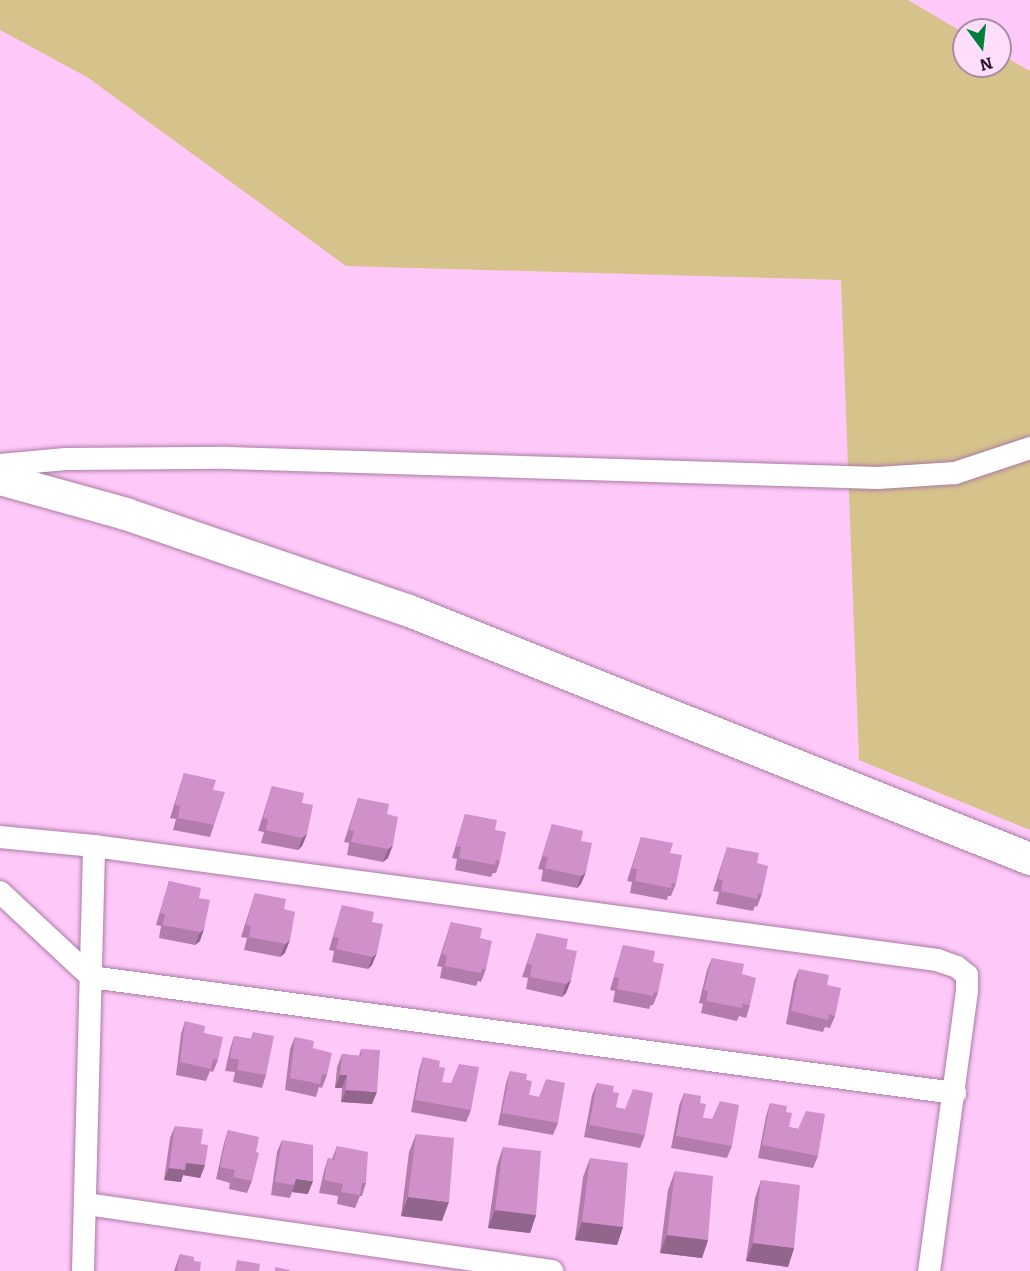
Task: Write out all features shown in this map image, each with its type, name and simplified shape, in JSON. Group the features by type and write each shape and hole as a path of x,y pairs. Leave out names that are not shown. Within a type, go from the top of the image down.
{"street":[{"path":"0,465 66,459 228,458 878,478 955,473 1030,448"},
{"path":"0,479 126,514 406,610 1030,859"},
{"path":"0,837 94,846 937,960 957,967 967,975 955,1093 929,1271"},
{"path":"83,1271 94,846"},
{"path":"0,892 91,977 955,1093"},
{"path":"86,1204 552,1271"}],"shaded area":[{"path":"0,0 908,0 952,26 952,78 1012,78 1012,61 1030,71 1030,830 859,760 841,280 346,266 87,77 0,30"}],"building":[{"path":"184,773 216,780 213,790 225,792 214,825 178,818 180,806 175,805"},
{"path":"272,786 304,793 302,803 313,805 307,834 302,838 266,830 268,819 263,818"},
{"path":"358,798 389,804 387,814 398,817 393,845 388,849 351,842 354,831 349,830"},
{"path":"465,814 497,820 495,830 506,832 500,861 496,860 495,865 459,858 461,847 456,846"},
{"path":"552,824 583,831 581,841 592,843 586,872 581,876 545,868 548,857 542,856"},
{"path":"641,837 673,843 670,853 682,855 676,884 672,883 671,888 635,881 637,869 632,868"},
{"path":"727,847 759,853 757,863 768,866 762,894 758,893 757,899 721,891 723,880 718,879"},
{"path":"169,881 201,888 199,898 210,900 204,929 200,932 163,925 165,914 160,913"},
{"path":"255,893 286,899 284,909 295,912 290,940 285,944 249,937 251,926 246,925"},
{"path":"342,905 374,912 372,922 383,924 377,953 372,957 336,949 339,938 333,937"},
{"path":"451,922 482,928 480,938 492,941 486,969 482,969 481,973 445,966 447,955 442,954"},
{"path":"537,933 568,939 566,949 577,951 571,980 566,984 530,977 532,965 527,964"},
{"path":"623,945 655,951 653,962 664,964 658,993 654,992 653,996 617,989 619,978 614,977"},
{"path":"712,958 744,964 742,974 756,978 750,1005 742,1004 742,1008 706,1001 708,991 704,990"},
{"path":"799,969 829,975 827,985 841,988 835,1016 829,1014 828,1020 791,1011"},
{"path":"185,1021 205,1026 204,1033 223,1037 218,1060 213,1059 211,1069 180,1062"},
{"path":"253,1032 274,1036 266,1075 237,1070 239,1060 230,1058 234,1036 252,1039"},
{"path":"295,1037 314,1041 313,1048 332,1053 327,1075 322,1074 320,1084 290,1078"},
{"path":"361,1049 380,1050 377,1092 346,1090 347,1075 340,1075 342,1054 361,1056"},
{"path":"423,1057 440,1061 439,1067 445,1068 442,1082 451,1083 459,1064 479,1067 471,1110 415,1100"},
{"path":"510,1071 527,1074 526,1080 532,1081 529,1095 539,1097 546,1079 565,1083 558,1123 502,1113"},
{"path":"597,1083 614,1086 613,1092 619,1093 616,1107 625,1109 633,1089 653,1093 645,1135 589,1125"},
{"path":"684,1093 701,1096 700,1103 706,1104 703,1118 712,1119 720,1101 739,1105 732,1146 676,1136"},
{"path":"770,1103 787,1106 786,1112 792,1113 789,1127 798,1129 806,1111 825,1114 818,1156 762,1145"},
{"path":"175,1126 203,1129 201,1144 208,1145 205,1165 186,1163 185,1170 169,1168"},
{"path":"228,1130 259,1137 256,1152 259,1153 252,1181 233,1177 235,1170 220,1167"},
{"path":"416,1134 454,1138 449,1202 408,1197"},
{"path":"282,1140 313,1145 313,1181 296,1179 294,1185 275,1182"},
{"path":"337,1146 368,1152 366,1183 362,1183 360,1195 341,1192 343,1184 324,1180 328,1158 334,1160"},
{"path":"503,1147 541,1151 536,1215 495,1210"},
{"path":"590,1158 628,1163 623,1227 582,1222"},
{"path":"675,1171 713,1176 708,1240 667,1235"},
{"path":"761,1180 800,1185 794,1248 753,1243"},
{"path":"180,1254 194,1257 194,1261 201,1262 200,1271 177,1271"},
{"path":"237,1260 260,1264 259,1271 235,1271"},
{"path":"275,1267 290,1270 290,1271 275,1271"}]}
